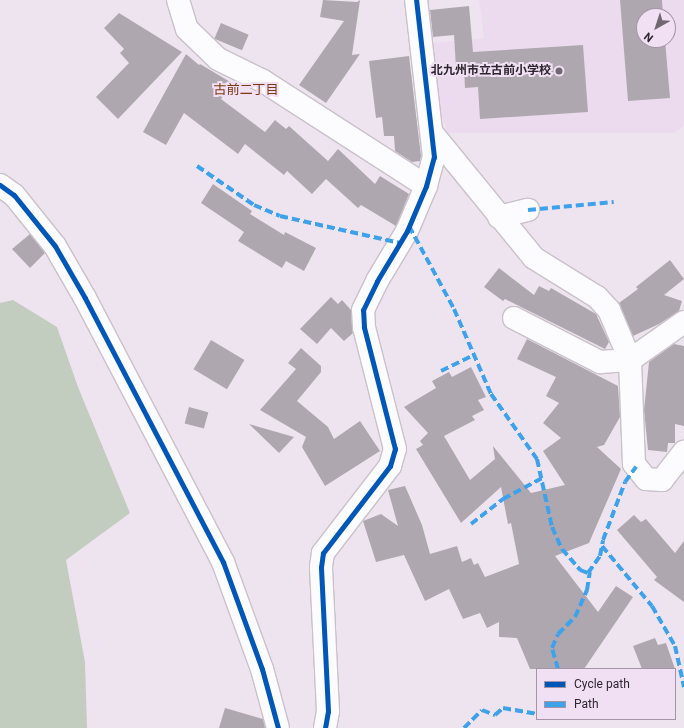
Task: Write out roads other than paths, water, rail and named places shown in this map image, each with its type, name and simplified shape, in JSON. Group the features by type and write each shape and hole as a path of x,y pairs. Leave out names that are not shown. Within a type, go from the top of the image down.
{"street":[{"path":"178,0 187,29 218,59 263,81 426,186"},
{"path":"325,728 328,711 321,567 322,553 390,466 395,449 364,327 363,310 377,281 407,231 426,186 434,157 416,0"},
{"path":"432,133 534,258 597,297 609,310 630,360 634,464 646,479 662,480 684,452"},
{"path":"0,185 14,195 55,246 88,305 223,562 262,669 278,728"},
{"path":"499,216 528,210"},
{"path":"514,318 600,362 630,360 684,322"}],"place":[{"name":"北九州市立古前小学校","path":"559,71"}],"district":[{"name":"古前二丁目","path":"246,90"}]}
